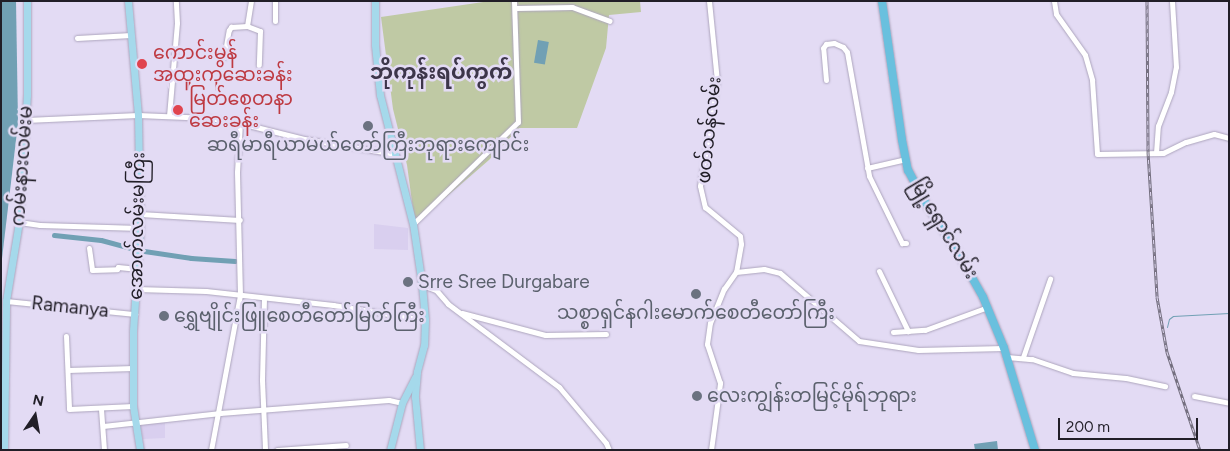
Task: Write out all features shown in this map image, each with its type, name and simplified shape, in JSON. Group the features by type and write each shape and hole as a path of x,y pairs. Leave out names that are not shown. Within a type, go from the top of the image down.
{"highway":[{"name":"မြို့ရှောင်လမ်း","path":"882,1 905,159 914,184 977,283 988,307 1004,348 1035,450"}],"main road":[{"name":"ကမ်းနားလမ်းမ","path":"4,450 6,301 19,222 26,120 28,1"},
{"name":"အောက်လမ်းမကြီး","path":"128,1 138,115 140,228 134,314 133,406 134,422 140,450"},
{"path":"375,1 375,45 380,95 413,224 426,320 424,345 417,372 415,397 420,450"},
{"path":"390,450 402,403 417,372"}],"street":[{"path":"169,116 177,23 176,1"},
{"path":"247,26 251,1"},
{"path":"275,1 275,21"},
{"path":"413,224 518,122 516,8 514,1"},
{"name":"ဖတ်သန်လမ်း","path":"709,1 717,81 700,186 705,207 740,236 741,244 736,272"},
{"path":"1054,1 1056,14 1086,54 1092,80 1097,154 1156,154 1214,134 1229,138"},
{"path":"1156,154 1158,126 1171,92 1176,68 1172,1"},
{"path":"516,8 572,7 610,21"},
{"path":"224,57 231,27 247,26 260,31 259,64"},
{"path":"77,38 131,35"},
{"path":"826,80 823,48 826,44 834,43 843,47 847,52 867,168 902,242 906,243"},
{"path":"26,120 138,115 209,118 240,122 304,139 396,154"},
{"path":"211,450 220,413 240,295 238,172 240,122"},
{"path":"867,168 905,159"},
{"path":"140,214 240,220"},
{"path":"19,222 40,225 140,228"},
{"path":"90,248 92,270 117,269 118,267 138,269"},
{"path":"711,450 720,383 706,344 710,323 724,289 736,272 775,270 858,341 918,350 1004,348"},
{"path":"880,272 908,332"},
{"path":"1023,357 1050,279"},
{"path":"422,285 436,290 448,304 559,387 609,450"},
{"path":"136,289 206,291 334,305 426,320"},
{"path":"264,298 262,411 265,450"},
{"name":"Ramanya","path":"6,301 134,314"},
{"path":"893,332 926,330 988,307"},
{"path":"460,312 545,335 606,334"},
{"path":"66,336 69,409 102,409 133,406"},
{"path":"1006,357 1023,357 1073,373 1126,378 1165,386"},
{"path":"68,370 133,368"},
{"path":"1194,396 1229,403"},
{"path":"103,426 220,413 389,400 402,403"},
{"path":"102,409 104,450"},
{"path":"278,450 346,445"}],"shaded area":[{"path":"374,224 408,228 408,250 374,249"},
{"path":"165,421 165,438 143,439 140,424"}],"green space":[{"path":"490,1 640,1 641,12 609,15 606,48 577,128 519,128 489,160 415,224 407,165 393,109 381,17"}],"water":[{"path":"1,1 16,1 18,123 1,267"},
{"path":"538,40 549,42 545,65 534,63"},
{"path":"997,441 998,450 975,450 974,444"}],"waterway":[{"path":"54,235 101,240 134,249"},
{"path":"144,251 191,258 235,261"},
{"path":"1167,327 1169,319 1173,316 1229,313"}],"railway":[{"path":"1147,1 1148,152 1157,297 1167,352 1200,450"}],"place":[{"name":"ကောင်းမွန် အထူးကုဆေးခန်း","path":"142,64"},
{"name":"မြတ်စေတနာ ဆေးခန်း","path":"178,110"},
{"name":"ဆရီမာရီယာမယ်တော်ကြီးဘုရားကျောင်း","path":"368,126"},
{"name":"Srre Sree Durgabare","path":"408,282"},
{"name":"သစ္စာရှင်နဂါးမောက်စေတီတော်ကြီး","path":"696,294"},
{"name":"ရွှေဗျိုင်းဖြူစေတီတော်မြတ်ကြီး","path":"164,316"},
{"name":"လေးကျွန်းတမြင့်မိုရ်ဘုရား","path":"697,396"}],"district":[{"name":"ဘိုကုန်းရပ်ကွက်","path":"441,72"}]}
